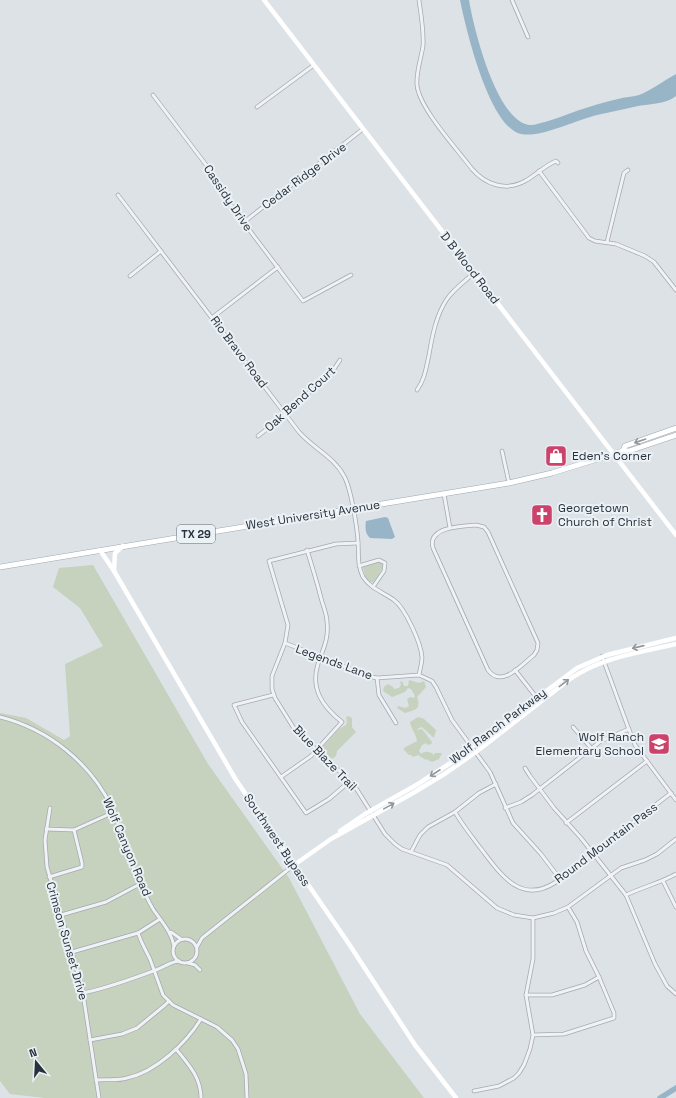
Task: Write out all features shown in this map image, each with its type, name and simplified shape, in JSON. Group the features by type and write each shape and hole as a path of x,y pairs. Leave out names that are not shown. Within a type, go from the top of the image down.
{"main road":[{"name":"West University Avenue","path":"623,451 626,446 676,428"},
{"name":"West University Avenue","path":"0,567 509,482 563,469 623,451 629,451 676,435"}],"street":[{"name":"D B Wood Road","path":"265,0 676,535"},
{"path":"419,0 423,38 417,85 421,101 472,169 487,182 498,186 513,186 523,182 548,164 556,161 558,163"},
{"path":"512,0 528,37"},
{"path":"257,107 314,65"},
{"name":"Cassidy Drive","path":"153,95 213,174 229,203 303,301 351,276"},
{"name":"Cedar Ridge Drive","path":"244,222 363,129"},
{"path":"607,242 624,174 628,170"},
{"path":"539,171 575,220 592,240 607,242 633,250 647,257 654,262 676,290"},
{"name":"Rio Bravo Road","path":"118,195 304,437 328,457 341,471 349,488 353,509 358,543 359,566"},
{"path":"130,276 161,251"},
{"path":"213,317 278,268"},
{"path":"417,390 423,382 441,309 454,291 474,274"},
{"name":"Oak Bend Court","path":"258,436 286,414 334,370 340,360"},
{"path":"502,451 509,482"},
{"path":"444,494 450,528"},
{"path":"479,525 484,527 488,532 537,640 538,647 534,655 506,677 500,678 493,675 488,670 432,544 432,539 436,534 450,528 479,525"},
{"path":"281,777 311,756 342,722 326,707 317,691 316,672 327,642 327,620 307,550 336,544 358,543"},
{"path":"114,571 115,553 124,546"},
{"name":"Southwest Bypass","path":"100,550 114,571 236,780 352,948 411,1039 456,1098"},
{"name":"Blue Blaze Trail","path":"307,550 269,561 287,621 288,630 285,644 272,676 273,695 295,730 350,781 388,838 402,849 447,865 497,908 514,915 533,918 554,913 568,907 621,868 645,860 657,854 676,840"},
{"path":"372,587 384,571 385,564 379,560 359,566 363,576 372,587 396,602 405,613 421,653 422,660 419,675 428,679 436,687 449,715 490,772 505,808 515,827 541,854 560,879"},
{"name":"Wolf Ranch Parkway","path":"197,947 202,938 294,865 340,831 372,813 474,749 538,700 572,670 602,656 676,638"},
{"name":"Legends Lane","path":"285,644 360,674 377,678 419,675"},
{"name":"Wolf Ranch Parkway","path":"538,700 578,674 604,661 676,644"},
{"path":"602,656 635,745 676,800"},
{"path":"516,670 538,700"},
{"path":"377,678 379,695 396,723"},
{"path":"273,695 234,705 242,722 306,812 329,799 350,781"},
{"name":"Wolf Canyon Road","path":"0,717 26,725 44,734 62,746 79,762 103,791 114,812 131,864 140,884 150,903 169,931 174,946"},
{"path":"573,727 591,748"},
{"path":"505,808 526,799 606,738 628,729"},
{"path":"566,823 647,761"},
{"path":"525,768 566,823 581,838 626,895 667,986 676,994"},
{"path":"411,852 415,842 432,824 455,812 479,793 496,784"},
{"name":"Round Mountain Pass","path":"455,812 462,824 501,875 509,882 522,888 535,889 547,887 560,879 671,794"},
{"name":"Crimson Sunset Drive","path":"50,808 46,829 45,852 47,867 83,993 99,1098"},
{"path":"46,829 74,830 114,812"},
{"path":"49,877 82,867 74,830"},
{"path":"626,895 646,886 663,881 676,874"},
{"path":"663,881 676,906"},
{"path":"61,915 106,902 140,884"},
{"path":"533,1035 564,1034 614,1018 614,1013 599,977 586,951 577,922 568,907"},
{"path":"474,1091 499,1086 514,1078 524,1065 530,1049 533,1035 526,995 533,959 533,918"},
{"path":"72,952 138,933 160,919"},
{"name":"Wolf Canyon Road","path":"169,931 181,939"},
{"path":"138,933 150,959 163,995 173,1005 217,1027 232,1040 238,1049 246,1074 247,1098"},
{"name":"Wolf Ranch Parkway","path":"191,940 202,938"},
{"path":"168,963 173,953 174,946 181,939 191,940 197,947 198,952 195,958 188,963"},
{"path":"173,953 175,958 179,961 188,963 200,970"},
{"path":"195,958 197,967"},
{"path":"83,993 102,989 154,971 168,963 179,961"},
{"path":"526,995 552,994 585,985 599,977"},
{"path":"90,1040 122,1034 137,1028 169,1001"},
{"path":"96,1080 127,1078 155,1066 184,1041 201,1019"},
{"path":"176,1049 194,1072 200,1089 200,1098"}],"green space":[{"path":"379,562 382,563 383,567 374,582 370,582 365,576 363,567"},
{"path":"93,565 208,764 289,878 360,1014 424,1098 45,1098 10,1094 0,1081 0,713 26,718 64,740 70,736 65,664 103,646 80,608 53,587 59,568"},
{"path":"409,680 419,683 424,681 426,687 417,697 418,707 405,713 397,708 398,706 405,708 409,706 407,699 410,697 414,698 415,696 411,689 408,688 405,692 392,697 383,691 384,687 388,684 394,689 399,688 401,685 400,682 402,681 404,686 408,686"},
{"path":"348,716 352,718 352,727 356,732 337,751 336,756 332,759 322,750 322,748 339,729 346,725 346,717"},
{"path":"418,717 424,719 436,730 434,738 422,727 417,729 422,729 432,742 428,745 426,743 422,745 419,751 421,754 428,752 433,754 433,756 435,753 442,753 439,759 432,762 418,755 413,757 404,750 404,748 417,741 410,722"}],"water":[{"path":"460,0 469,0 481,50 495,88 504,104 514,117 525,124 538,124 578,110 621,98 639,95 676,74 676,96 663,102 589,117 548,131 529,135 521,134 509,127 499,114 489,96 474,53"},
{"path":"385,517 388,518 395,537 392,539 370,538 366,530 366,521"}],"waterway":[{"path":"660,1098 676,1088"}],"place":[{"name":"Eden's Corner","path":"556,456"},
{"name":"Georgetown Church of Christ","path":"542,515"},
{"name":"Wolf Ranch Elementary School","path":"659,744"}]}
